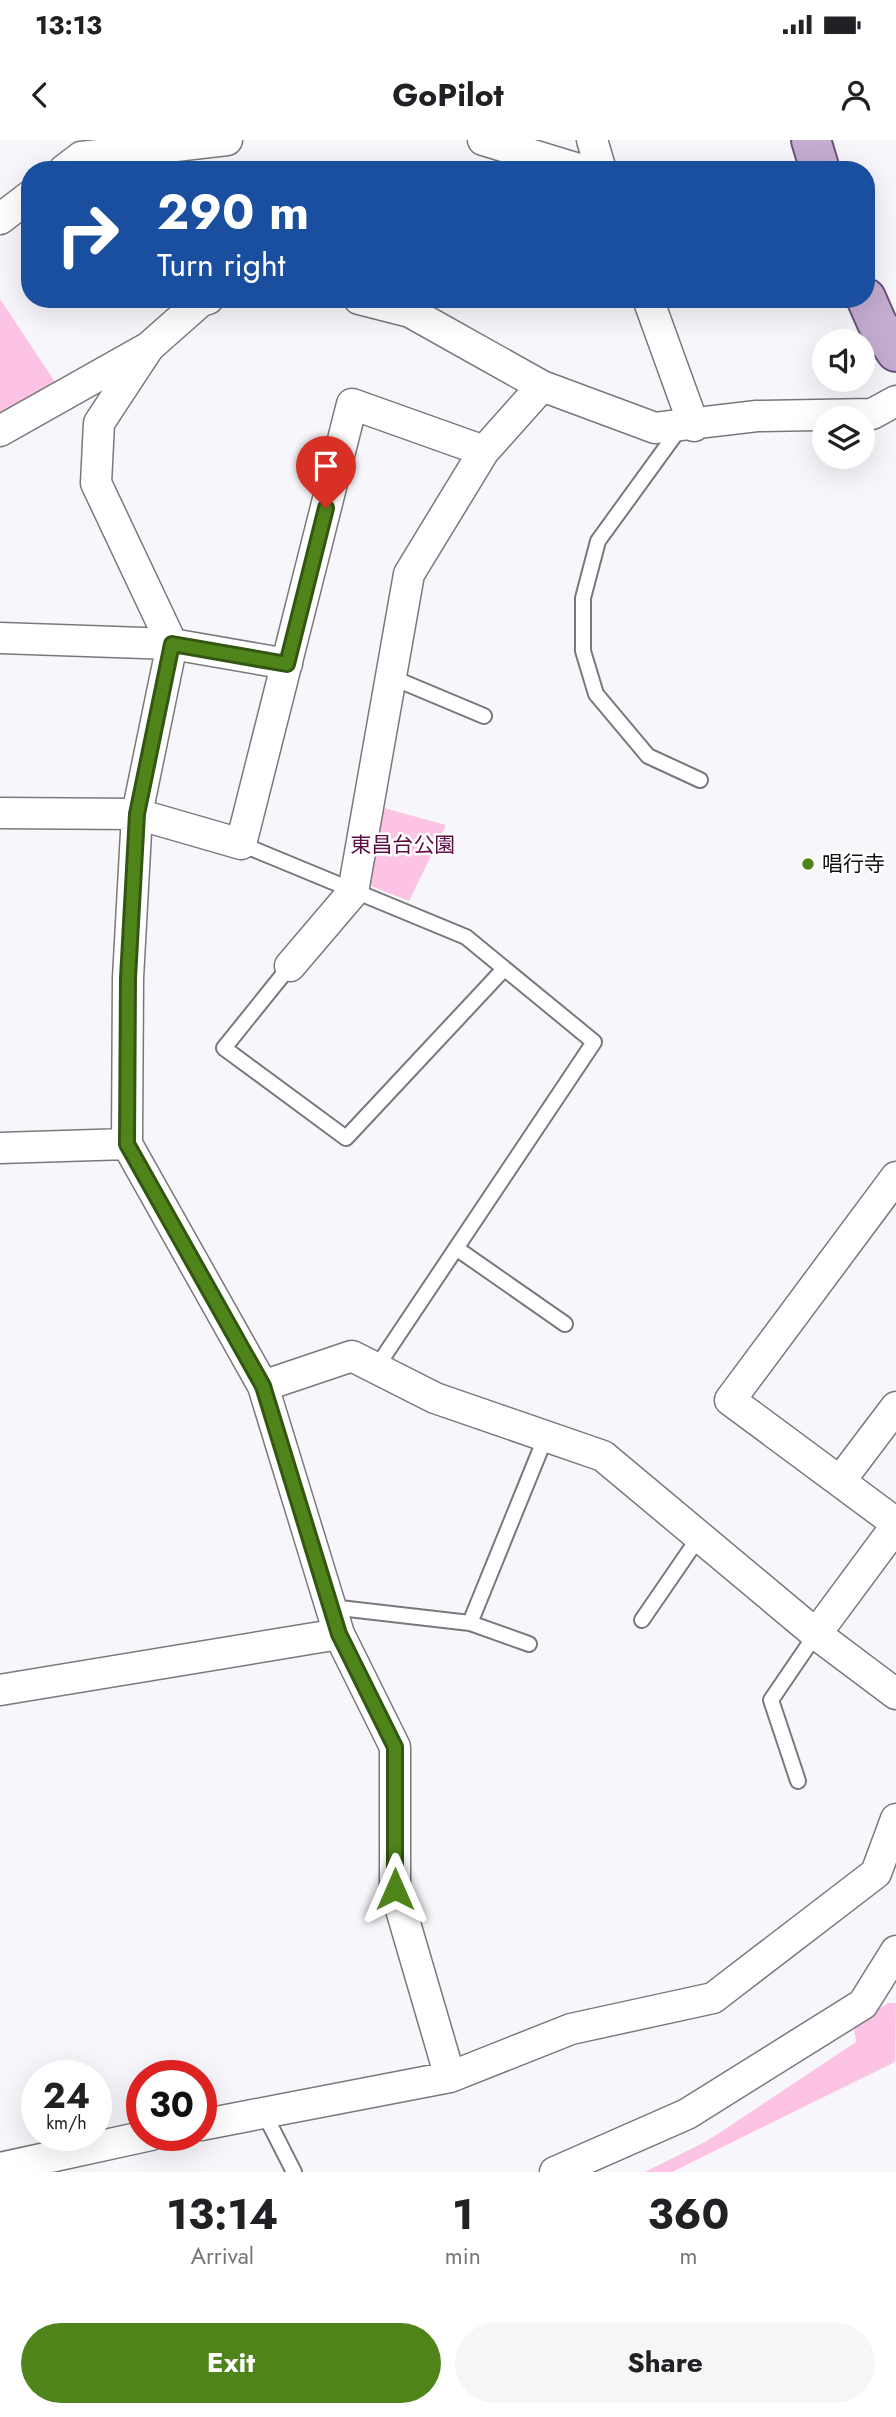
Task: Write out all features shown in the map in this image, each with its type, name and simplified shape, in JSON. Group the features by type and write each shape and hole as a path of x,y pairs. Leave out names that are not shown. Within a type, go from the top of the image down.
{"main road":[{"path":"811,140 817,161"},
{"path":"870,308 896,352"}],"street":[{"path":"76,161 81,157 226,140"},
{"path":"484,140 553,161"},
{"path":"592,140 598,161"},
{"path":"0,219 21,203"},
{"path":"0,432 149,346 193,308"},
{"path":"394,308 410,312 542,386 655,428 757,416 872,414 896,401"},
{"path":"651,308 687,426"},
{"path":"149,346 99,423 96,484 172,644 137,814 128,978 127,1144 263,1386 335,1621 395,1747 395,1889 450,2077"},
{"path":"290,967 353,892 409,574 484,451 542,386"},
{"path":"0,813 137,814 241,844 352,404 484,451"},
{"path":"0,638 172,644 287,664"},
{"path":"0,1148 127,1144"},
{"path":"816,1634 896,1524 730,1399 896,1177"},
{"path":"263,1386 352,1356 435,1398 603,1456 816,1634 896,1694"},
{"path":"840,1481 896,1407"},
{"path":"0,1690 335,1621"},
{"path":"217,2122 450,2077 571,2029 713,1998 876,1873 896,1819"},
{"path":"555,2172 687,2114 863,2004 896,1951"},
{"path":"0,2168 126,2140"}],"lane":[{"path":"687,426 598,541 583,598 583,651 596,694 648,756 700,780"},
{"path":"391,677 484,716"},
{"path":"241,844 466,937 594,1042 376,1368"},
{"path":"290,967 223,1048 346,1138 505,968"},
{"path":"456,1248 565,1324"},
{"path":"470,1623 546,1436"},
{"path":"642,1620 699,1537"},
{"path":"335,1621 470,1623 529,1644"},
{"path":"798,1781 771,1700 816,1634"},
{"path":"264,2113 294,2172"}],"green space":[{"path":"0,299 55,382 0,415"},
{"name":"東昌台公園","path":"380,807 446,825 409,901 366,884"},
{"path":"888,2003 896,2003 895,2062 672,2172 645,2172 707,2141 856,2042 854,2026"}],"place":[{"name":"唱行寺","path":"808,864"}],"route":[{"path":"326,508 287,664 172,644 137,814 128,978 127,1144 263,1386 339,1634 395,1747 395,1889"}]}
